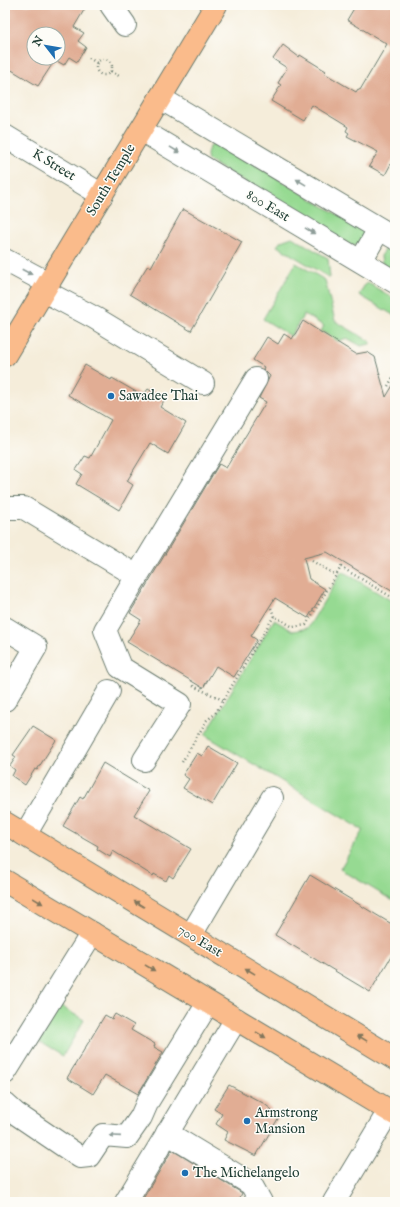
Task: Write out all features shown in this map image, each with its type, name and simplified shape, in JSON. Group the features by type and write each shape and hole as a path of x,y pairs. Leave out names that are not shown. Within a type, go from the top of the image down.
{"main road":[{"name":"South Temple","path":"5,355 216,5"},
{"name":"700 East","path":"5,824 395,1059"},
{"path":"5,880 236,1020 393,1108"}],"street":[{"path":"111,5 125,25"},
{"path":"160,98 387,234 361,261"},
{"name":"800 East","path":"141,130 395,282"},
{"name":"K Street","path":"5,136 102,195"},
{"path":"5,260 95,318 203,383"},
{"path":"144,760 180,704 120,667 105,630 256,379"},
{"path":"5,508 24,508 137,576"},
{"path":"5,628 36,647 5,700"},
{"path":"24,835 109,691"},
{"path":"191,936 272,798"},
{"path":"5,1073 92,933"},
{"path":"5,1104 15,1113 80,1157 89,1156 103,1135 127,1137 141,1117 148,1101 208,1003"},
{"path":"126,1202 236,1020"},
{"path":"334,1202 393,1108"},
{"path":"167,1134 250,1184 261,1202"}],"path":[{"path":"90,58 97,63"},
{"path":"102,59 107,59 112,66 111,71 104,75 99,74 96,70 97,63 102,59"},
{"path":"111,71 119,76"},
{"path":"388,386 395,374"},
{"path":"312,561 336,575"},
{"path":"271,608 274,616 293,627 306,625 341,567 395,599"},
{"path":"182,762 207,720 215,714 274,616"},
{"path":"186,682 204,693 223,700"}],"green space":[{"path":"217,142 363,230 365,234 361,244 352,246 208,160 208,149"},
{"path":"292,237 328,258 330,278 277,246 281,241"},
{"path":"386,248 395,248 395,273 382,263 381,256"},
{"path":"296,263 325,280 335,321 371,342 370,344 361,346 347,338 338,341 321,331 324,326 304,314 291,336 263,319"},
{"path":"368,283 395,299 395,316 359,295 364,286"},
{"path":"342,571 395,603 395,902 340,869 363,830 205,735 274,620 293,631 308,628"},
{"path":"60,1006 84,1020 63,1056 39,1042"}],"building":[{"path":"5,5 87,5 74,27 84,33 78,41 86,47 77,62 69,57 66,62 66,26 26,26 26,66 51,66 38,86 5,66"},
{"path":"356,5 395,5 395,161 393,160 385,175 369,166 378,152 347,136 349,133 346,131 348,127 312,105 303,120 271,101 281,85 278,83 287,68 273,59 283,45 299,57 300,55 326,71 324,73 356,92 358,89 360,90 387,44 347,20"},
{"path":"183,209 242,242 191,331 130,294 148,265 151,267"},
{"path":"303,321 356,354 367,352 375,357 386,397 395,382 395,593 327,552 304,558 309,579 325,589 308,618 275,598 251,636 257,640 234,677 216,666 203,688 127,642 141,620 130,613 219,464 226,468 266,402 259,398 270,376 263,369 264,367 253,360 267,337 278,344 284,334 292,339"},
{"path":"85,365 111,380 112,378 143,396 148,389 165,399 160,407 186,423 168,454 150,443 127,481 133,485 119,510 76,484 82,474 76,470 85,456 90,458 111,420 68,395"},
{"path":"33,726 56,740 37,770 35,769 25,785 12,776 15,770 10,766 16,757 13,755"},
{"path":"208,746 237,763 212,805 183,788 189,779 183,775 197,753 202,756"},
{"path":"103,763 149,791 134,815 191,849 173,878 169,875 166,881 154,874 153,876 113,851 110,857 97,849 98,846 63,826 80,797 83,799"},
{"path":"310,875 395,926 395,950 370,992 275,935"},
{"path":"115,1014 134,1025 131,1030 155,1044 154,1047 163,1052 138,1094 105,1075 93,1094 67,1078 105,1015 112,1019"},
{"name":"Armstrong Mansion","path":"229,1085 263,1103 271,1109 272,1113 279,1117 256,1156 224,1140 228,1132 216,1124 222,1114 214,1109"},
{"name":"The Michelangelo","path":"172,1150 242,1193 238,1202 141,1202"}],"place":[{"name":"Sawadee Thai","path":"111,396"},
{"name":"Armstrong Mansion","path":"247,1121"},
{"name":"The Michelangelo","path":"185,1173"}]}
